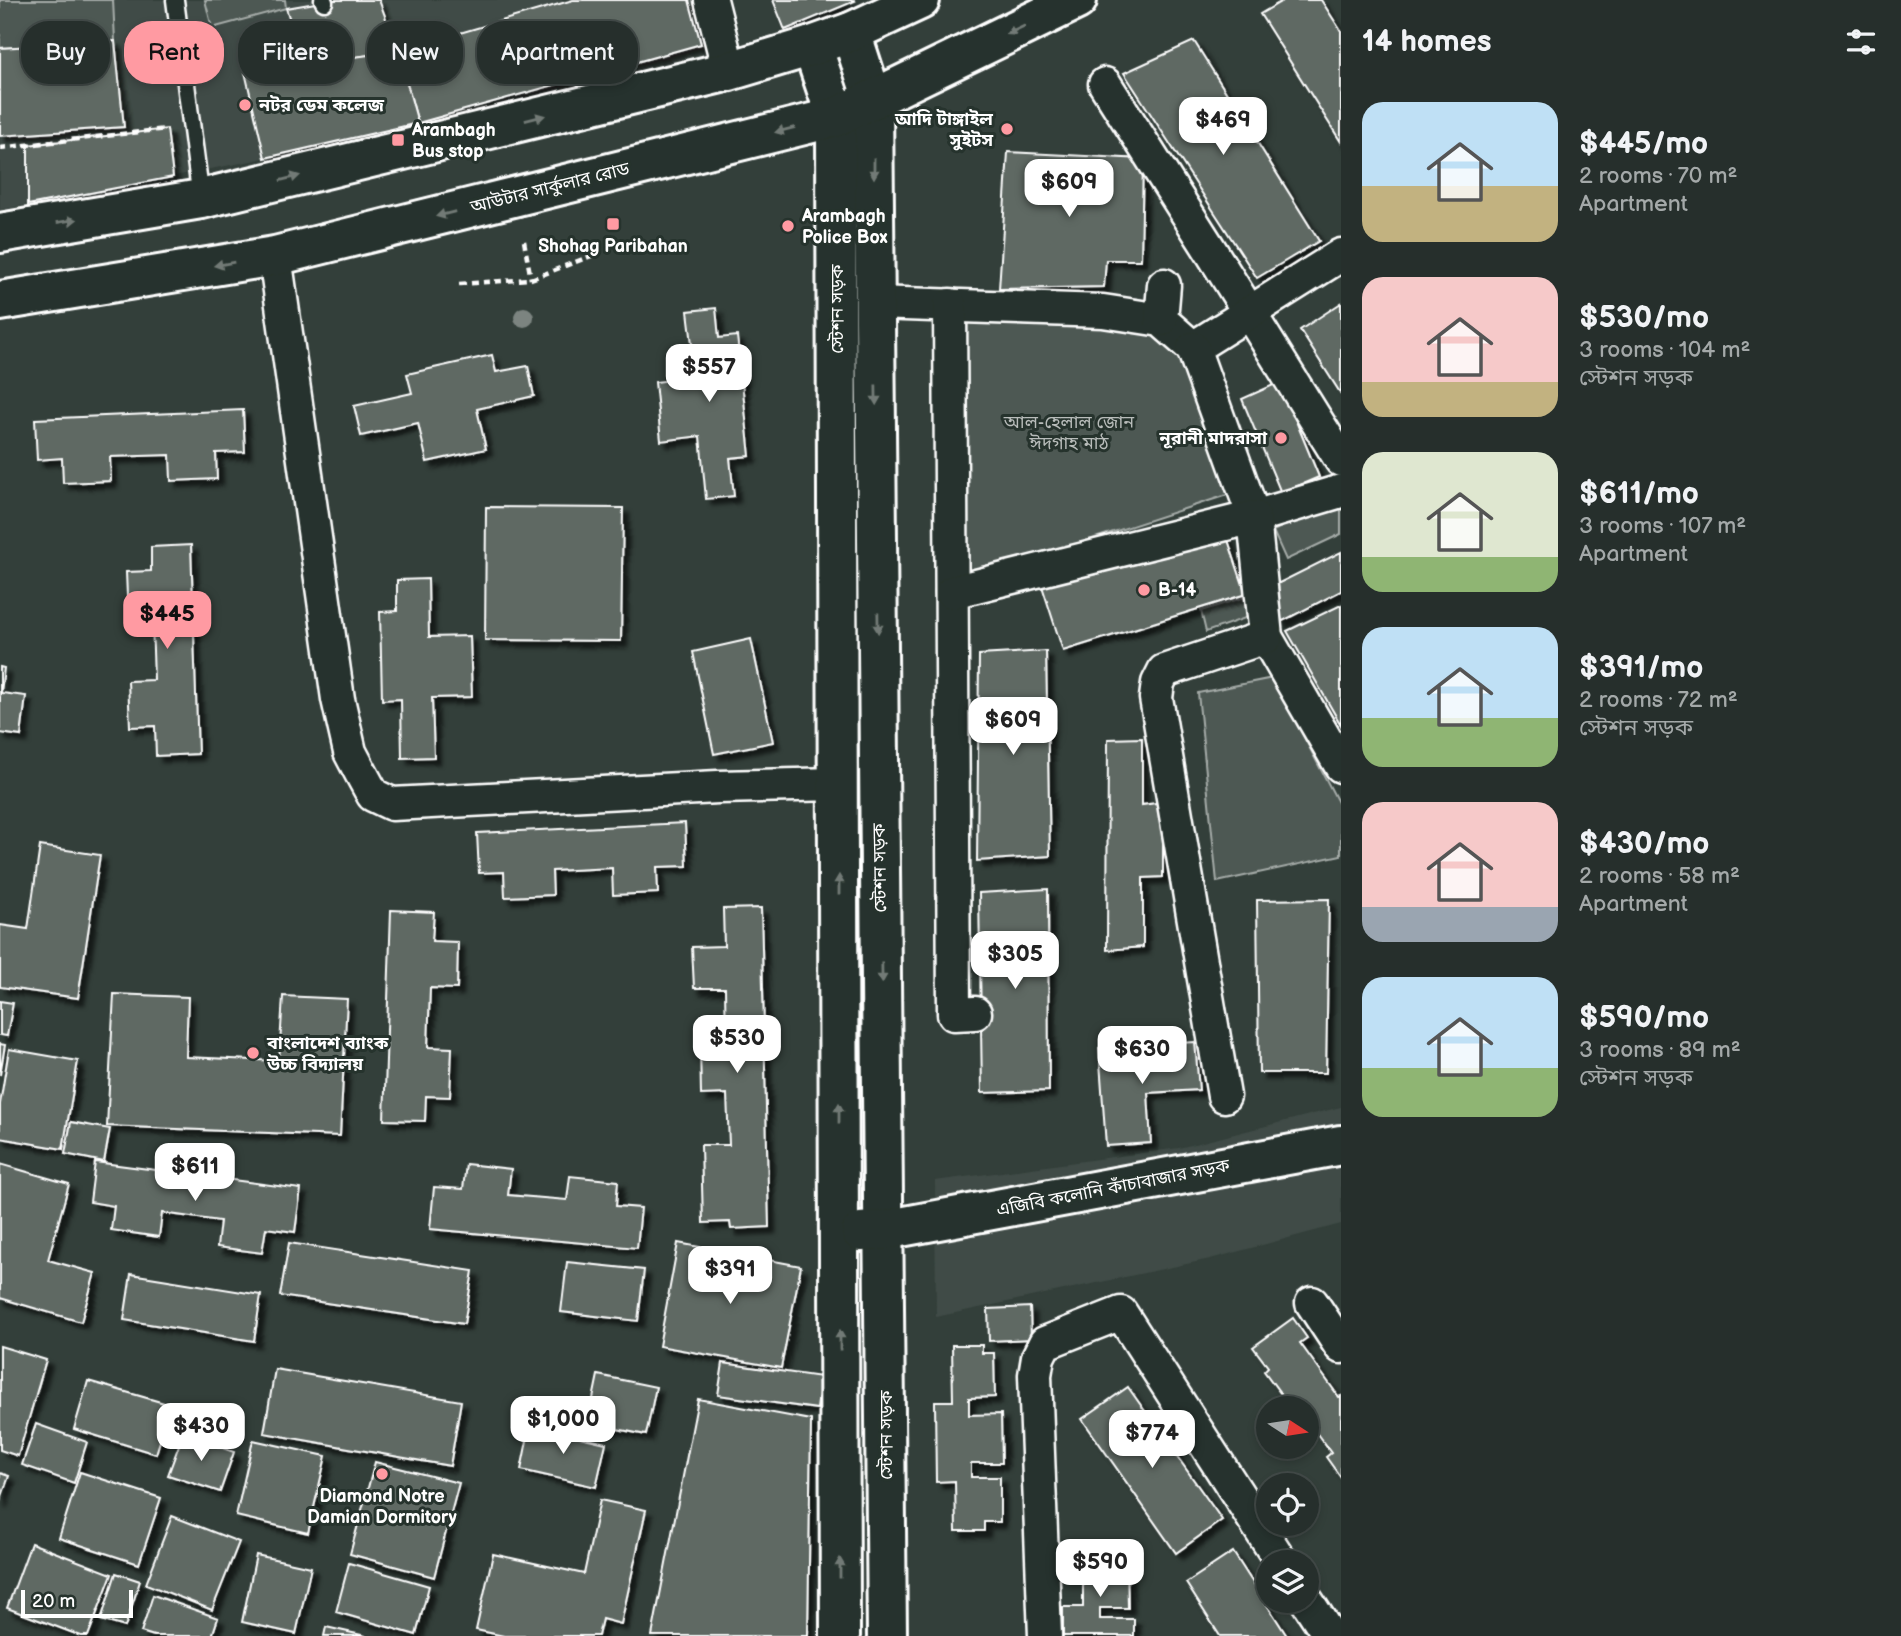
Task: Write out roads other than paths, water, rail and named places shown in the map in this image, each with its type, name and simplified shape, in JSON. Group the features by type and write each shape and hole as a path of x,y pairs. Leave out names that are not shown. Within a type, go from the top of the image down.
{"main road":[{"path":"0,233 201,199 729,71 851,32 920,0"},
{"name":"আউটার সার্কুলার রোড","path":"0,302 275,256 836,117 1077,0"},
{"name":"স্টেশন সড়ক","path":"851,32 873,100 887,1636"},
{"name":"স্টেশন সড়ক","path":"812,46 836,117 840,1636"},
{"name":"এজিবি কলোনি কাঁচাবাজার সড়ক","path":"839,1233 884,1230 1341,1145"}],"street":[{"path":"711,0 729,71"},
{"path":"1105,84 1143,127 1217,243 1248,313 1314,390 1341,460"},
{"path":"1193,348 1341,255"},
{"path":"275,256 338,699 350,752 373,795 392,804 704,788 838,785"},
{"path":"1161,320 1164,285"},
{"path":"875,303 1103,311 1161,320 1193,348 1254,517 1266,637 1341,766"},
{"path":"950,305 952,592 961,742 954,1014 975,1013"},
{"path":"952,592 1254,517 1341,491"},
{"path":"1224,1096 1156,698 1158,683 1164,671 1266,637"},
{"path":"1312,1303 1341,1347"},
{"path":"1045,1636 1035,1374 1038,1357 1045,1343 1121,1313 1274,1550"},
{"path":"1315,1613 1329,1636"}],"lane":[{"path":"175,0 201,199"}],"place":[{"name":"নটর ডেম কলেজ","path":"245,105"},
{"name":"আদি টাঙ্গাইল সুইটস","path":"1007,129"},
{"name":"Arambagh Bus stop","path":"398,140"},
{"name":"Shohag Paribahan","path":"613,224"},
{"name":"Arambagh Police Box","path":"788,226"},
{"name":"নূরানী মাদরাসা","path":"1281,438"},
{"name":"B-14","path":"1144,590"},
{"name":"বাংলাদেশ ব্যাংক উচ্চ বিদ্যালয়","path":"253,1053"},
{"name":"Diamond Notre Damian Dormitory","path":"382,1474"}],"park label":[{"name":"আল-হেলাল জোন ঈদগাহ মাঠ","path":"1069,432"}]}
